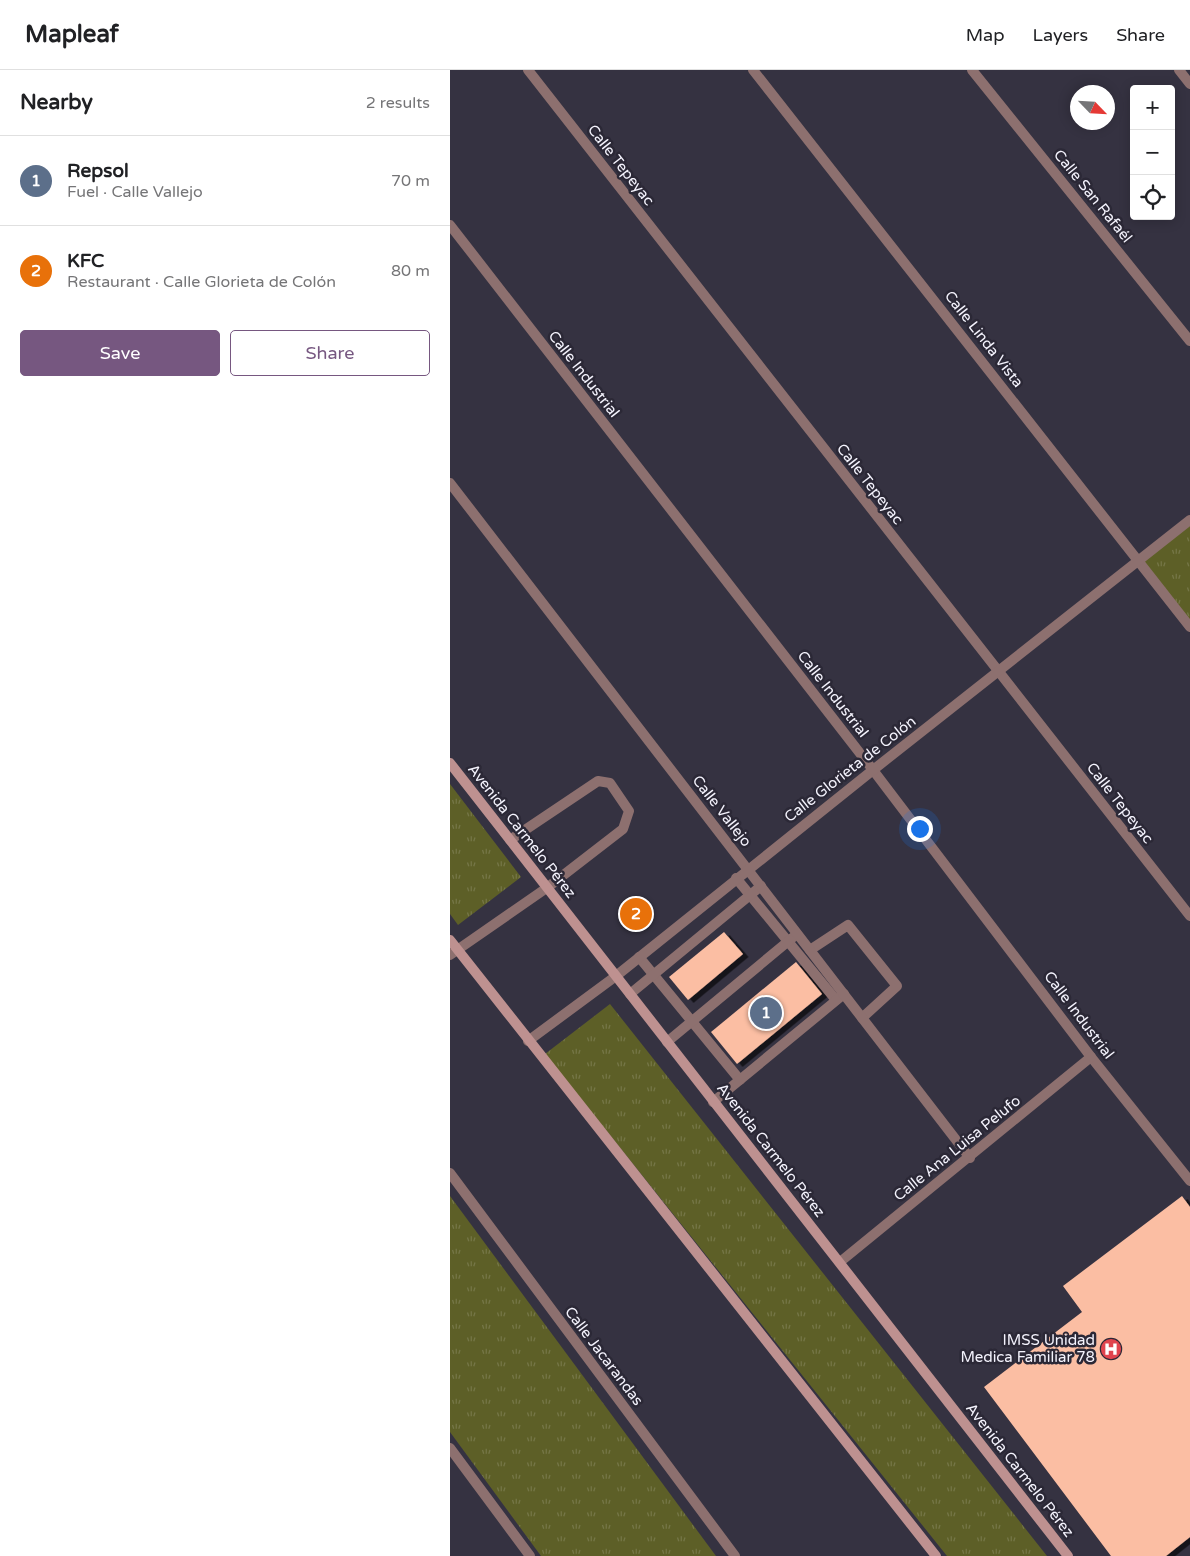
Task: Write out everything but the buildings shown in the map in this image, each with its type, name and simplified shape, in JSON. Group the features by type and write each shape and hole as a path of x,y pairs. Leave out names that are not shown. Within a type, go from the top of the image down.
{"main road":[{"name":"Avenida Carmelo Pérez","path":"450,763 548,887 712,1102 840,1262 1068,1556"},
{"path":"450,940 454,952 528,1041 936,1556"}],"street":[{"name":"Calle Tepeyac","path":"528,70 1190,916"},
{"name":"Calle Linda Vista","path":"753,70 1190,627"},
{"name":"Calle San Rafaél","path":"972,70 1190,342"},
{"path":"1179,70 1190,84"},
{"name":"Calle Industrial","path":"450,225 872,770 1091,1057 1190,1181"},
{"name":"Calle Vallejo","path":"450,483 810,950 840,997 862,1018 970,1158"},
{"name":"Calle Glorieta de Colón","path":"528,1041 639,958 736,878 1190,520"},
{"path":"454,952 548,887 623,829 629,811 610,783 598,780 510,840"},
{"path":"712,1102 840,997 788,942 736,878"},
{"path":"630,994 761,886"},
{"path":"810,950 848,925 897,986 862,1018"},
{"path":"667,1042 797,934"},
{"path":"639,958 740,1080"},
{"name":"Calle Ana Luisa Pelufo","path":"840,1262 970,1158 1091,1057"},
{"name":"Calle Jacarandas","path":"450,1173 735,1556"},
{"path":"450,1448 530,1556"}],"green space":[{"path":"1190,521 1190,627 1139,561"},
{"path":"450,784 521,877 458,925 450,914"},
{"path":"610,1004 1047,1556 947,1556 545,1054"},
{"path":"450,1196 716,1556 541,1556 450,1432"}],"place":[{"name":"KFC","path":"636,914"},
{"name":"Repsol","path":"766,1013"},
{"name":"IMSS Unidad Medica Familiar 78","path":"1111,1349"}]}
